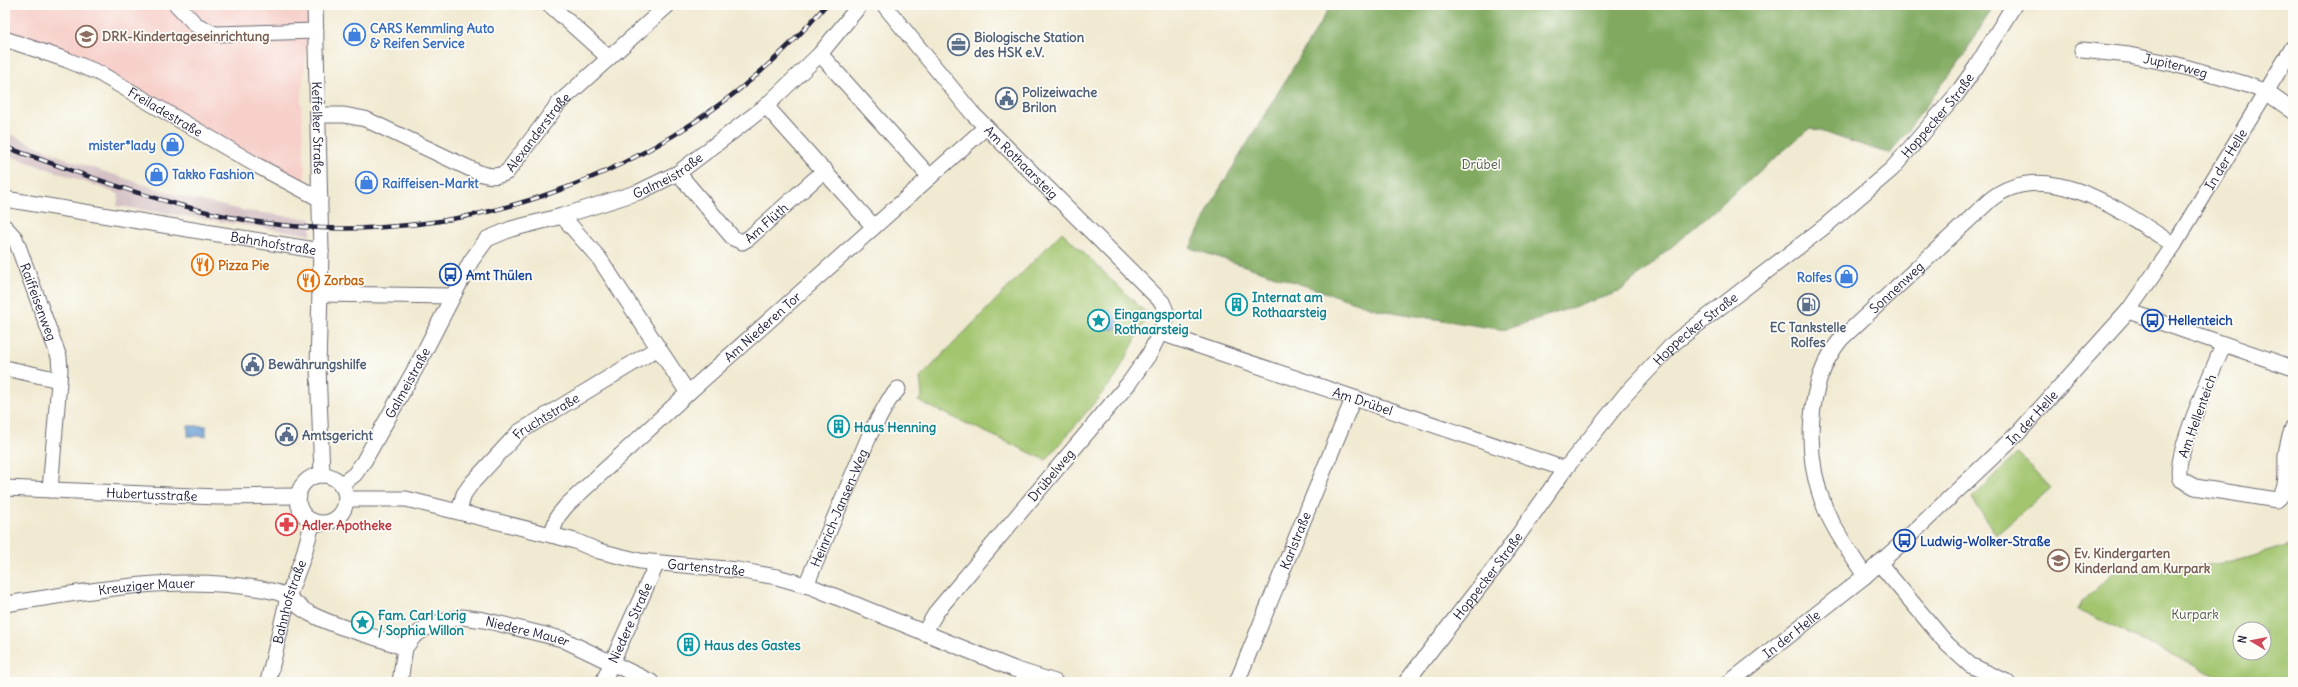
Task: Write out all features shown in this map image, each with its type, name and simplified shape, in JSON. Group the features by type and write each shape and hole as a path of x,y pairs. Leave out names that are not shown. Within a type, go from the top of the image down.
{"street":[{"path":"177,5 196,25 215,34 316,31"},
{"name":"Keffelker Straße","path":"315,5 321,251"},
{"path":"550,5 609,58"},
{"name":"Alexanderstraße","path":"318,115 359,117 477,172 494,176 507,172 550,113 668,5"},
{"name":"Galmeistraße","path":"341,485 355,474 361,466 478,249 487,239 511,229 562,216 639,192 678,173 766,106 820,54 860,5"},
{"name":"Am Rothaarsteig","path":"884,5 965,106 1162,302 1168,311"},
{"name":"Hoppecker Straße","path":"1406,682 1502,558 1565,469 1625,395 1675,342 1824,227 1892,169 1956,95 1976,67 2014,5"},
{"name":"Freiladestraße","path":"5,39 67,60 99,73 258,166 320,199"},
{"name":"In der Helle","path":"1730,682 1865,576 1879,563 2019,432 2128,311 2174,245 2293,47"},
{"name":"Jupiterweg","path":"2082,50 2129,55 2174,64 2245,84 2266,92"},
{"path":"820,54 930,177"},
{"path":"2266,92 2293,111"},
{"path":"766,106 825,170 874,227"},
{"name":"Am Niederen Tor","path":"551,535 561,511 688,393 986,127"},
{"name":"Am Flüth","path":"678,173 733,238 742,242 750,238 825,170"},
{"name":"Sonnenweg","path":"1865,576 1825,509 1818,488 1812,455 1815,397 1829,356 1840,339 1990,200 2012,186 2026,183 2051,185 2099,198 2174,245"},
{"name":"Bahnhofstraße","path":"5,199 321,251 318,367 322,475"},
{"path":"562,216 595,254 688,393"},
{"name":"Raiffeisenweg","path":"6,227 15,238 57,349 60,363 50,490"},
{"path":"320,294 452,296"},
{"name":"Drübelweg","path":"924,633 937,612 1117,399 1140,369 1161,333 1167,320 1168,311"},
{"path":"2128,311 2293,368"},
{"name":"Am Drübel","path":"1161,333 1353,399 1565,469"},
{"name":"Am Hellenteich","path":"2223,345 2189,432 2180,465 2180,479 2195,487 2277,500 2281,496 2284,487 2287,450 2293,427"},
{"name":"Fruchtstraße","path":"458,511 464,494 471,484 519,432 658,348"},
{"path":"5,368 59,380"},
{"name":"Heinrich-Jansen-Weg","path":"806,586 871,432 889,400 898,389"},
{"name":"Karlstraße","path":"1236,682 1353,399"},
{"path":"322,475 335,479 341,485 346,499 344,509 338,518 328,523 313,522 301,511 298,496 305,483 313,477 322,475"},
{"name":"Hubertusstraße","path":"5,488 216,497 298,496"},
{"name":"Gartenstraße","path":"346,499 397,498 458,511 579,542 610,554 657,563 742,570 806,586 924,633 1022,677 1055,682"},
{"name":"Bahnhofstraße","path":"268,682 288,597 303,557 313,522"},
{"name":"Niedere Straße","path":"603,682 657,563"},
{"path":"1879,563 1947,644 1970,664 2007,682"},
{"name":"Kreuziger Mauer","path":"5,604 94,590 178,582 268,590 288,597 309,613 405,648"},
{"name":"Niedere Mauer","path":"405,648 414,636 427,627 440,622 468,618 554,636 613,662 651,682"},
{"path":"400,682 405,648"}],"shaded area":[{"path":"5,5 312,5 301,99 306,189 68,53 5,31"},
{"path":"5,132 69,160 176,195 246,211 311,219 311,235 117,206 119,194 5,154"}],"green space":[{"name":"Drübel","path":"1331,5 1994,5 1963,57 1890,154 1810,128 1619,292 1504,330 1379,310 1190,248 1216,195"},
{"path":"1062,232 1145,312 1149,313 1116,377 1046,460 918,401 922,396 920,378"},
{"path":"2018,453 2051,488 1996,535 1972,498"},
{"name":"Kurpark","path":"2293,544 2293,677 2277,682 2229,682 2078,610 2082,601 2124,564 2135,575 2139,572 2232,562"}],"water":[{"path":"1102,309 1108,310 1115,315 1120,324 1118,328 1105,329 1093,323 1093,318"},
{"path":"188,426 206,426 206,436 188,436"}],"railway":[{"path":"5,147 158,199 220,215 251,221 331,228 411,225 490,211 566,188 639,155 707,113 770,63 826,5"}],"place":[{"name":"CARS Kemmling Auto & Reifen Service","path":"355,35"},
{"name":"DRK-Kindertageseinrichtung","path":"87,36"},
{"name":"Biologische Station des HSK e.V.","path":"959,44"},
{"name":"Polizeiwache Brilon","path":"1007,99"},
{"name":"mister*lady","path":"172,145"},
{"name":"Takko Fashion","path":"157,174"},
{"name":"Raiffeisen-Markt","path":"367,183"},
{"name":"Pizza Pie","path":"202,265"},
{"name":"Amt Thülen","path":"450,275"},
{"name":"Rolfes","path":"1847,277"},
{"name":"Zorbas","path":"308,280"},
{"name":"Internat am Rothaarsteig","path":"1237,304"},
{"name":"EC Tankstelle Rolfes","path":"1808,305"},
{"name":"Hellenteich","path":"2153,320"},
{"name":"Eingangsportal Rothaarsteig","path":"1098,321"},
{"name":"Bewährungshilfe","path":"252,364"},
{"name":"Haus Henning","path":"839,427"},
{"name":"Amtsgericht","path":"286,435"},
{"name":"Adler Apotheke","path":"286,525"},
{"name":"Ludwig-Wolker-Straße","path":"1904,541"},
{"name":"Ev. Kindergarten Kinderland am Kurpark","path":"2059,560"},
{"name":"Fam. Carl Lorig / Sophia Willon","path":"362,622"},
{"name":"Haus des Gastes","path":"689,645"}]}
